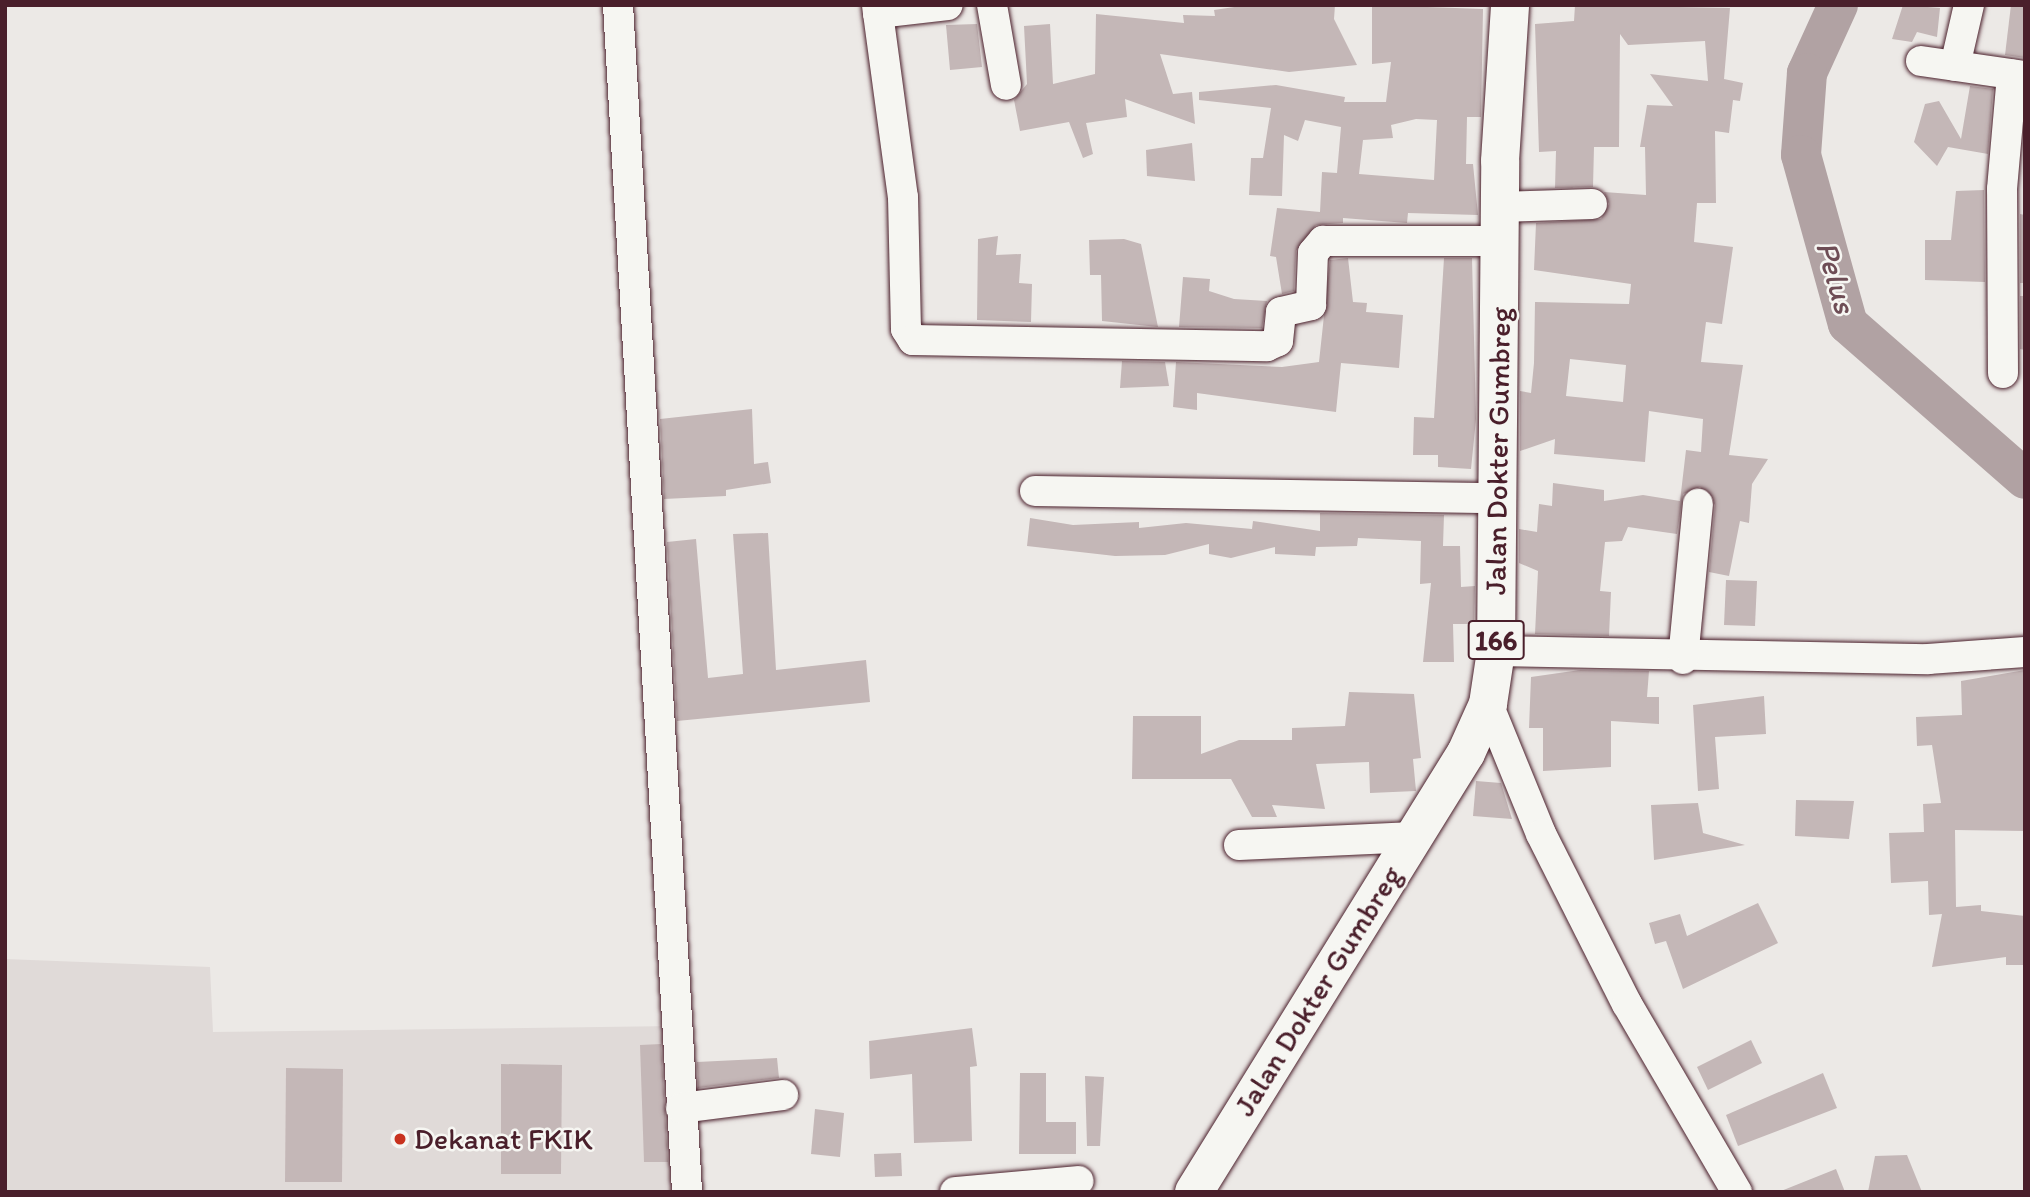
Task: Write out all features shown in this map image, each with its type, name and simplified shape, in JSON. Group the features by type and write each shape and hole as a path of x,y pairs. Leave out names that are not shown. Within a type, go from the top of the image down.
{"main road":[{"name":"Jalan Dokter Gumbreg","path":"1194,1192 1466,754 1488,704 1496,651 1500,224 1510,5"}],"street":[{"path":"618,5 687,1192"},
{"path":"947,5 877,9 903,197 906,329 912,340 1267,346 1278,341 1281,312 1311,305 1313,253 1323,242 1500,224 1592,204"},
{"path":"992,5 1006,85"},
{"path":"1955,66 1969,5"},
{"path":"1922,61 2018,75 2013,189 2013,301 2003,373"},
{"path":"1035,491 1498,498"},
{"path":"1683,659 1698,504"},
{"path":"1496,651 1683,659 1928,659 2025,652"},
{"path":"1488,704 1541,834 1627,1004 1737,1192"},
{"path":"1239,845 1414,837"},
{"path":"681,1108 783,1095"},
{"path":"956,1192 1079,1181"}],"shaded area":[{"path":"5,959 210,967 213,1032 674,1026 674,1192 5,1192"}],"building":[{"path":"1248,5 1335,5 1334,19 1357,65 1289,72 1160,54 1173,94 1192,92 1195,124 1125,99 1127,117 1086,123 1093,154 1083,158 1069,122 1020,131 1014,100 1027,84 1024,26 1050,24 1053,84 1095,74 1096,14 1184,23 1183,15 1215,16 1214,10"},
{"path":"1372,5 1483,9 1481,117 1467,117 1466,164 1473,164 1478,215 1408,213 1407,223 1343,218 1343,223 1316,225 1296,251 1294,291 1282,294 1276,257 1270,256 1277,208 1320,212 1322,172 1337,173 1341,127 1305,120 1298,141 1284,135 1282,196 1249,195 1251,158 1263,158 1271,108 1199,100 1199,92 1276,85 1345,97 1344,102 1386,102 1391,62 1372,64","holes":["1416,119 1437,120 1434,180 1359,174 1363,140 1393,138 1391,125"]},
{"path":"1575,5 1730,8 1724,79 1743,83 1740,101 1733,100 1729,133 1715,131 1716,203 1697,203 1694,242 1733,247 1722,324 1706,322 1701,362 1743,365 1729,455 1768,459 1752,484 1749,523 1740,521 1729,576 1709,572 1715,505 1700,487 1683,494 1677,534 1628,527 1622,541 1605,542 1600,591 1611,592 1609,636 1535,634 1538,571 1519,563 1519,529 1537,532 1539,504 1552,506 1553,483 1604,490 1604,501 1643,495 1680,501 1686,450 1701,452 1703,419 1649,411 1645,462 1554,454 1555,439 1520,451 1520,391 1531,393 1535,302 1629,304 1631,284 1534,270 1536,223 1601,219 1609,204 1604,192 1646,195 1645,147 1640,147 1647,105 1673,106 1650,74 1708,81 1705,41 1628,45 1620,34 1619,147 1594,147 1593,187 1555,188 1556,151 1539,152 1535,24 1574,21","holes":["1570,359 1626,365 1623,402 1566,396"]},
{"path":"1903,5 1940,8 1937,37 1917,32 1912,42 1892,39"},
{"path":"2011,5 2025,5 2025,58 2005,55"},
{"path":"977,24 982,67 950,70 946,25"},
{"path":"1970,86 1993,89 1988,154 1948,147 1937,166 1914,142 1925,104 1939,101 1961,139"},
{"path":"1192,143 1195,181 1147,176 1146,150"},
{"path":"1984,190 1985,282 1925,280 1925,240 1951,240 1956,191"},
{"path":"2020,214 2025,215 2025,283 2020,283"},
{"path":"998,236 996,255 1021,254 1019,283 1032,284 1031,322 977,320 978,239"},
{"path":"1124,239 1141,244 1158,327 1102,321 1101,275 1090,275 1089,240"},
{"path":"1348,258 1353,302 1367,303 1366,312 1403,315 1399,368 1341,363 1336,412 1197,393 1197,410 1173,407 1176,362 1282,367 1319,362 1330,260"},
{"path":"1444,258 1472,258 1476,419 1471,469 1438,467 1438,455 1413,455 1414,417 1434,418"},
{"path":"1183,277 1210,279 1209,291 1234,299 1267,301 1262,328 1179,327"},
{"path":"2020,296 2025,296 2025,350 2020,349"},
{"path":"1122,361 1165,362 1169,386 1120,388"},
{"path":"752,409 754,464 768,462 771,483 726,490 726,496 664,499 660,419"},
{"path":"1320,513 1444,515 1443,546 1460,546 1461,587 1475,586 1474,624 1453,624 1454,662 1423,662 1431,583 1420,584 1421,541 1358,538 1357,546 1316,547 1315,556 1275,554 1275,547 1231,558 1209,554 1209,544 1165,555 1115,556 1027,546 1030,518 1073,525 1139,522 1139,528 1186,523 1252,529 1253,521 1320,531"},
{"path":"768,533 776,670 866,660 870,702 677,721 667,542 696,539 708,678 743,674 733,534"},
{"path":"1726,580 1757,581 1755,626 1724,625"},
{"path":"1580,670 1649,671 1647,697 1659,697 1659,724 1611,721 1611,767 1543,771 1543,728 1529,728 1531,677"},
{"path":"2025,670 2025,831 1955,830 1956,907 1981,905 1981,911 2025,916 2025,965 2006,965 2006,957 1932,967 1942,914 1929,915 1928,881 1891,883 1889,833 1924,832 1923,804 1941,803 1932,745 1917,746 1916,717 1962,715 1961,681"},
{"path":"1349,692 1414,694 1421,758 1413,759 1416,791 1370,793 1369,762 1316,764 1325,809 1272,805 1277,817 1252,817 1231,779 1132,779 1133,716 1201,716 1201,754 1239,740 1292,740 1292,728 1345,726"},
{"path":"1764,696 1766,734 1715,737 1719,789 1698,791 1693,705"},
{"path":"1476,781 1501,783 1512,819 1473,816"},
{"path":"1796,800 1854,801 1849,839 1795,836"},
{"path":"1698,803 1703,833 1745,845 1654,860 1651,805"},
{"path":"1758,903 1778,943 1683,989 1666,941 1655,944 1649,923 1680,914 1687,936"},
{"path":"972,1028 977,1066 970,1067 972,1141 914,1143 912,1074 870,1079 869,1041"},
{"path":"1751,1040 1762,1063 1708,1090 1697,1067"},
{"path":"661,1044 668,1162 644,1162 640,1045"},
{"path":"777,1058 779,1078 698,1088 697,1062"},
{"path":"501,1064 562,1065 561,1174 501,1174"},
{"path":"286,1068 343,1069 342,1182 285,1182"},
{"path":"1020,1073 1046,1073 1046,1122 1076,1122 1076,1154 1019,1154"},
{"path":"1823,1073 1837,1108 1738,1146 1726,1115"},
{"path":"1085,1076 1104,1077 1100,1146 1087,1146"},
{"path":"815,1109 844,1113 840,1157 811,1154"},
{"path":"901,1153 902,1176 875,1177 874,1154"},
{"path":"1907,1155 1922,1192 1868,1192 1875,1156"},
{"path":"1836,1169 1845,1192 1781,1191"}],"waterway":[{"name":"Pelus","path":"1838,5 1807,73 1801,155 1848,324 2025,479"}],"place":[{"name":"Dekanat FKIK","path":"400,1139"}]}
